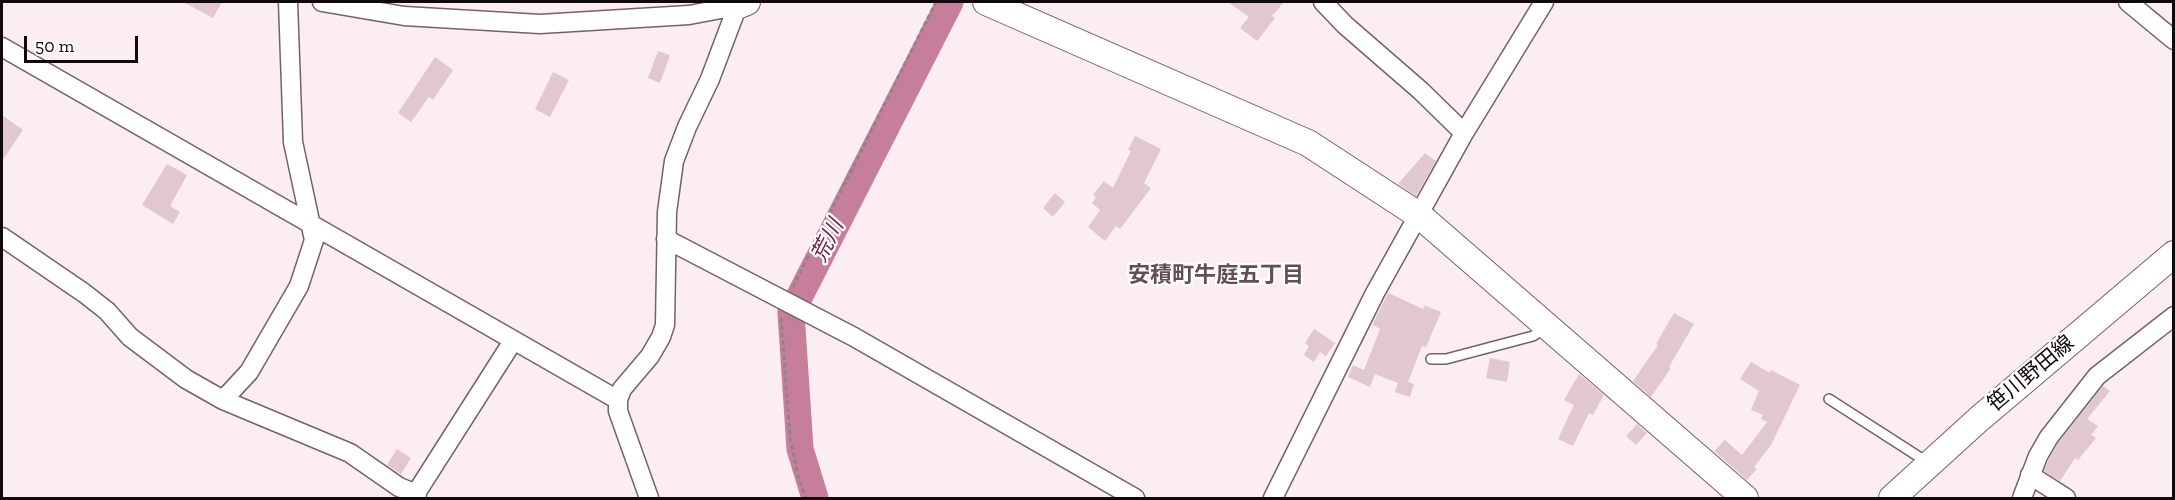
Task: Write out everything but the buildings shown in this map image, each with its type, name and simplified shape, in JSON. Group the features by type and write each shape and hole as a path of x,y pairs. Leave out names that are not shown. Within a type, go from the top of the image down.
{"street":[{"path":"223,400 249,372 299,286 314,240 293,142 288,2"},
{"path":"322,2 404,16 540,24 689,15 741,3"},
{"path":"986,2 1308,143 1420,216 1745,498"},
{"path":"1323,2 1345,25 1421,91 1464,133"},
{"path":"1273,498 1376,293 1464,133 1544,2"},
{"path":"2128,2 2174,40"},
{"path":"649,498 618,411 618,399 622,389 650,356 662,337 669,192 674,161 741,3"},
{"path":"2,47 618,399"},
{"path":"2,237 84,293 107,311 146,351 186,379 223,400 350,453 415,496 513,341"},
{"path":"666,239 854,337 1135,498"},
{"name":"笹川野田線","path":"1892,498 1929,463 2174,254"},
{"path":"2022,498 2030,475 2049,437 2097,376 2174,316"},
{"path":"2030,475 2066,498"}],"lane":[{"path":"1431,359 1446,359 1533,336 1548,327"},
{"path":"1829,399 1929,463"}],"path":[{"path":"806,498 799,480 790,437 781,314 936,2"}],"waterway":[{"name":"荒川","path":"815,498 800,449 791,313 950,2"}],"district":[{"name":"安積町牛庭五丁目","path":"1216,276"}]}
